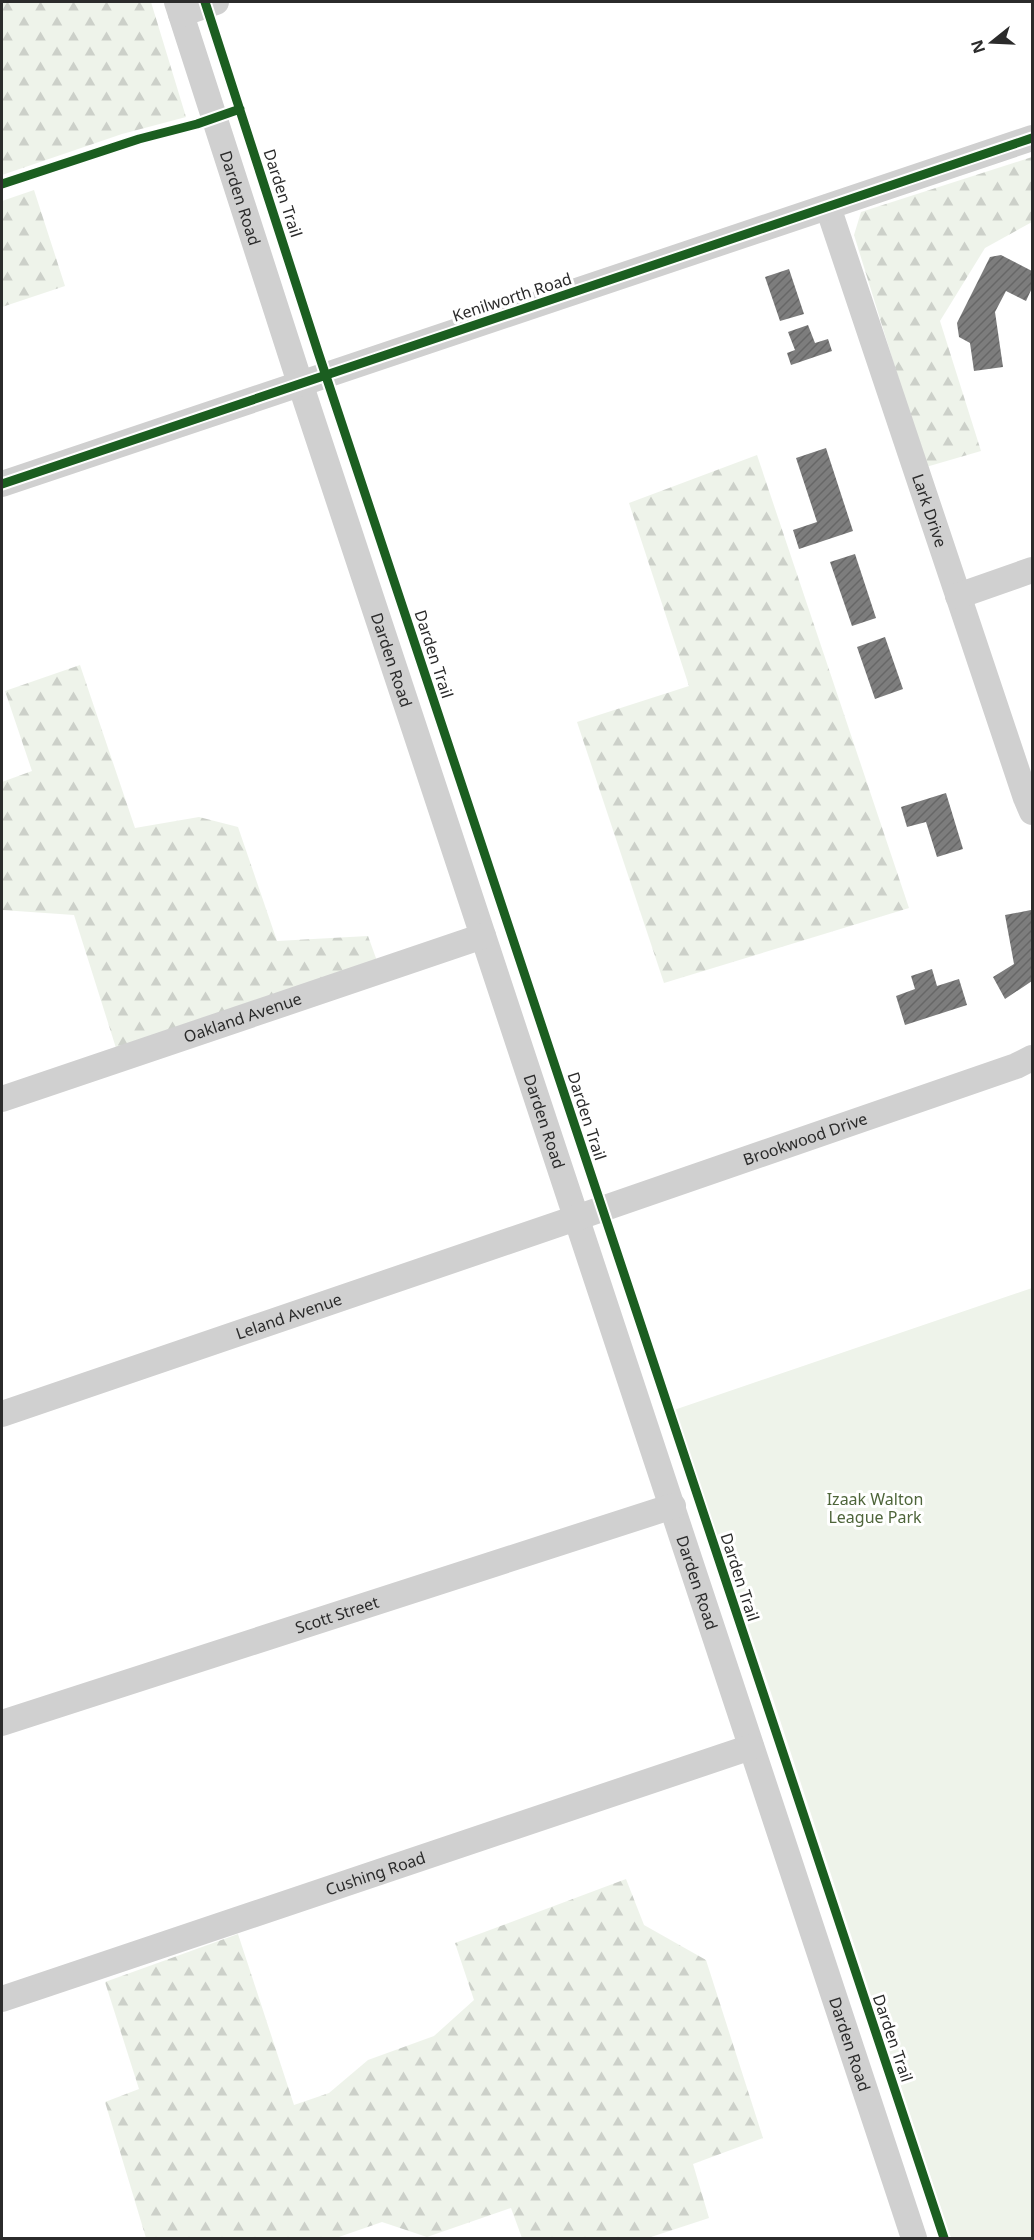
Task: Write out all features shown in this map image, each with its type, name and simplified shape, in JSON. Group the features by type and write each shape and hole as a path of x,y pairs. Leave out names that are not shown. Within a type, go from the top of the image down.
{"street":[{"path":"179,8 216,2"},
{"name":"Darden Road","path":"179,8 300,384 673,1506 906,2236"},
{"name":"Kenilworth Road","path":"2,484 1032,138"},
{"name":"Lark Drive","path":"828,207 1032,812"},
{"path":"958,596 1032,570"},
{"name":"Oakland Avenue","path":"2,1099 483,936"},
{"name":"Brookwood Drive","path":"576,1218 1016,1066 1032,1058"},
{"name":"Leland Avenue","path":"2,1414 576,1218"},
{"name":"Scott Street","path":"2,1723 673,1506"},
{"name":"Cushing Road","path":"2,1999 751,1747"}],"green space":[{"path":"2,2 151,2 186,117 122,134 2,175"},
{"path":"1032,157 1032,222 985,248 940,321 981,451 926,467 854,235 861,212"},
{"path":"34,190 65,286 2,307 2,201"},
{"path":"757,455 909,908 664,983 577,722 689,686 629,503"},
{"path":"80,665 135,828 199,817 238,827 277,941 368,936 377,961 116,1048 74,915 2,910 2,782 32,771 5,691"},
{"name":"Izaak Walton League Park","path":"1032,1288 1032,2238 951,2238 772,1696 674,1410"},
{"path":"626,1879 644,1925 706,1960 763,2138 693,2164 709,2218 648,2238 522,2238 511,2208 427,2237 382,2222 336,2238 146,2238 105,2102 139,2089 105,1982 238,1934 294,2105 329,2093 368,2060 434,2036 474,2000 455,1943"}],"building":[{"path":"1001,255 1032,271 1032,288 1026,301 1006,291 995,312 1003,367 974,371 970,343 959,337 957,323 990,257"},
{"path":"789,269 804,314 780,321 765,277"},
{"path":"808,325 815,343 828,339 832,351 791,365 787,353 795,350 788,332"},
{"path":"826,448 853,531 799,549 793,530 817,522 796,458"},
{"path":"855,554 876,618 852,626 830,562"},
{"path":"885,637 903,689 875,699 857,647"},
{"path":"946,793 963,849 937,857 926,822 907,827 901,807"},
{"path":"1031,910 1032,981 1005,999 993,977 1014,964 1005,915"},
{"path":"932,969 937,986 959,979 967,1005 905,1025 896,996 915,989 911,976"}],"cycle path":[{"name":"Darden Trail","path":"205,2 318,352 944,2238"},
{"path":"2,184 240,109"},
{"path":"2,484 1032,138"}]}
